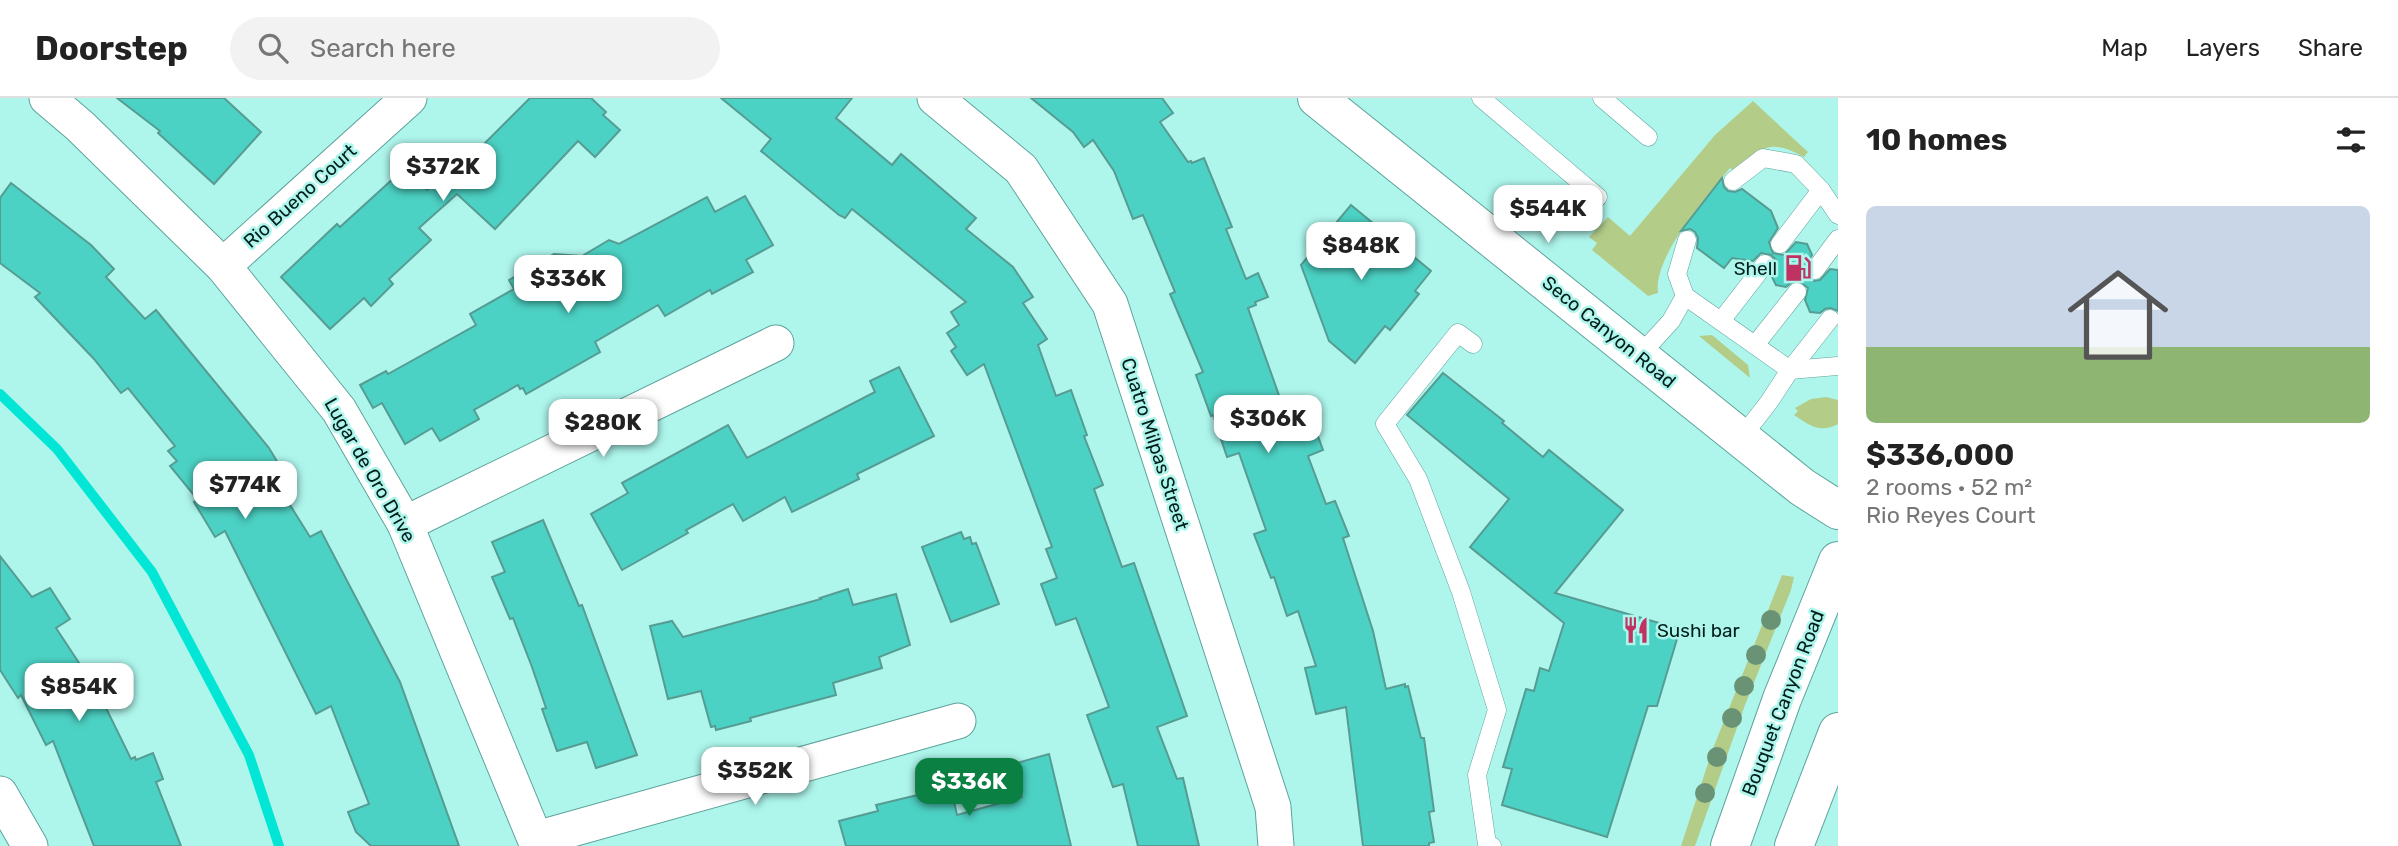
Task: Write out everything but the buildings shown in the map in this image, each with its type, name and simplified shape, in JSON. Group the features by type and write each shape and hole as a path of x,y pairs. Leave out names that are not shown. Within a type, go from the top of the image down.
{"main road":[{"name":"Seco Canyon Road","path":"1317,98 1741,438 1802,486 1838,510"},
{"name":"Bouquet Canyon Road","path":"1730,846 1782,699 1838,561"},
{"path":"1794,846 1838,732"}],"street":[{"name":"Lugar de Oro Drive","path":"47,98 80,126 223,265 339,410 405,524 537,842"},
{"name":"Rio Bueno Court","path":"223,265 409,98"},
{"name":"Cuatro Milpas Street","path":"935,98 1021,169 1110,304 1273,807 1276,846"},
{"path":"405,524 776,343"},
{"path":"537,842 958,721"},
{"path":"0,794 30,846"}],"lane":[{"path":"1481,98 1598,197"},
{"path":"1602,98 1648,137"},
{"path":"1732,181 1763,158 1796,164 1821,190 1838,215"},
{"path":"1780,244 1821,190"},
{"path":"1815,270 1838,239"},
{"path":"1687,240 1676,274 1685,296 1790,370 1838,366"},
{"path":"1721,321 1765,264"},
{"path":"1755,345 1797,292"},
{"path":"1639,356 1671,321 1685,296"},
{"path":"1741,438 1830,318"},
{"path":"1473,344 1458,333 1385,424 1418,479 1461,592 1497,710 1477,775 1488,844 1492,846"}],"green space":[{"path":"1753,101 1808,152 1804,157 1782,148 1766,148 1752,156 1735,172 1730,168 1673,245 1659,278 1658,293 1648,296 1592,250 1597,243 1589,237 1608,217 1630,236 1715,135"},
{"path":"1712,335 1748,365 1750,378 1699,336"},
{"path":"1826,397 1838,400 1838,424 1820,428 1794,415 1798,411 1795,408 1811,399"},
{"path":"1782,575 1794,577 1791,590 1745,705 1695,846 1681,846 1712,751"}],"waterway":[{"path":"0,394 57,449 152,572 249,755 279,846"}],"place":[{"name":"Shell","path":"1798,268"},
{"name":"Sushi bar","path":"1636,630"}]}
